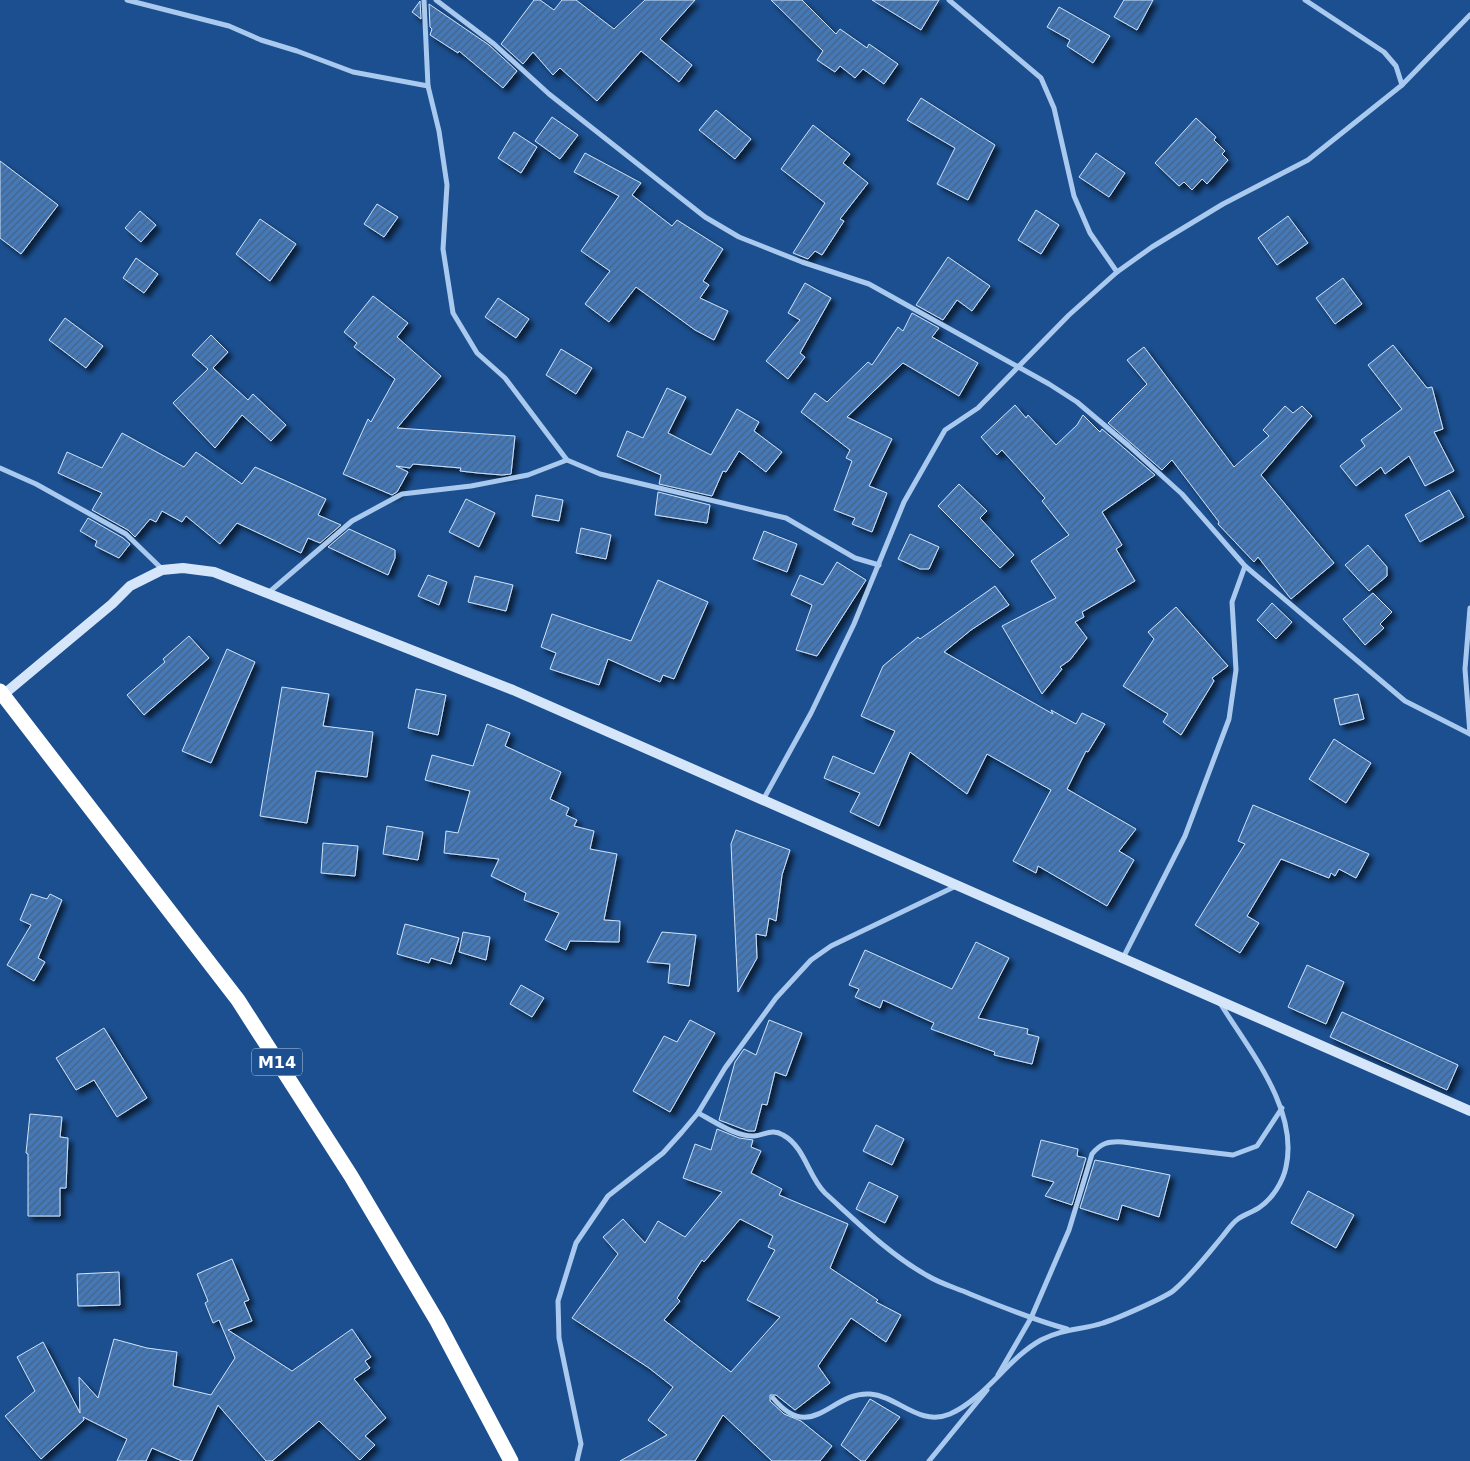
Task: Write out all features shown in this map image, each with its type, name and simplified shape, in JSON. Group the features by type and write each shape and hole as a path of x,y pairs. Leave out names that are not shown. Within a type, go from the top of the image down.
{"highway":[{"name":"M14","path":"1,694 238,1000 351,1176 437,1321 511,1461"}],"street":[{"path":"127,0 229,26 260,40 297,51 353,72 428,86"},
{"path":"424,0 428,86 440,132 447,185 442,249 453,313 476,353 505,378 566,460 600,474 786,518 855,558 879,565"},
{"path":"436,0 494,44 549,94 705,218 738,237 802,262 869,284 1018,366 1077,402 1130,446 1182,494 1244,566 1405,701 1470,734 1469,697 1465,669 1470,608"},
{"path":"949,0 1041,78 1054,108 1074,196 1090,233 1117,272"},
{"path":"1305,0 1384,52 1396,66 1402,85"},
{"path":"763,800 811,713 854,624 904,502 945,430 978,408 1069,315 1117,272 1152,247 1223,204 1308,160 1402,85 1470,15"},
{"path":"266,594 352,521 402,494 472,486 528,475 566,460"},
{"path":"0,468 36,484 126,534 162,570"},
{"path":"1123,958 1185,836 1229,719 1236,670 1232,602 1244,566"},
{"path":"1,694 112,604 130,586 162,570 183,568 214,572 513,690 1470,1111"},
{"path":"577,1461 581,1444 559,1338 558,1301 576,1244 608,1196 663,1153 698,1112 725,1068 776,998 811,960 831,946 958,885"},
{"path":"929,1461 995,1381 1018,1358 1040,1341 1067,1329 1102,1324 1172,1291 1238,1219 1262,1206 1277,1189 1286,1168 1289,1138 1282,1108 1216,998"},
{"path":"773,1398 783,1410 794,1416 810,1417 826,1412 846,1398 870,1394 928,1418 949,1415 995,1381 1031,1318 1069,1230 1092,1154 1099,1145 1112,1141 1233,1156 1257,1146 1282,1108"},
{"path":"698,1112 721,1125 744,1134 754,1136 773,1131 783,1135 808,1164 814,1178 823,1191 885,1246 929,1277 1031,1318 1067,1329"}],"building":[{"path":"534,0 540,0 554,10 562,0 576,0 614,29 645,0 695,0 660,39 692,65 679,82 641,51 597,101 560,68 553,75 533,52 523,64 501,44"},
{"path":"771,0 802,0 836,34 840,29 867,48 869,44 898,64 884,84 863,69 855,78 840,66 835,72 817,60 823,51"},
{"path":"872,0 939,0 921,30"},
{"path":"1124,0 1153,0 1137,30 1114,17"},
{"path":"420,1 421,19 412,12"},
{"path":"429,4 489,45 517,71 503,88 459,51 458,53 430,35 432,29 430,27"},
{"path":"1059,7 1110,36 1093,63 1067,46 1070,40 1047,27"},
{"path":"921,98 995,145 968,200 937,184 955,148 907,120"},
{"path":"716,110 751,139 735,159 699,130"},
{"path":"552,117 578,135 560,159 535,141"},
{"path":"1196,118 1216,137 1214,140 1225,151 1222,154 1228,160 1207,184 1202,179 1192,190 1184,182 1179,186 1155,163"},
{"path":"813,125 850,154 843,163 868,183 840,219 844,221 822,255 815,251 808,259 793,253 825,203 781,169"},
{"path":"514,132 537,147 521,173 498,158"},
{"path":"585,153 641,183 632,195 672,226 677,220 723,249 703,281 709,285 700,298 728,311 714,340 695,330 636,287 609,322 585,304 610,271 581,251 619,196 574,172"},
{"path":"1096,153 1125,173 1109,197 1079,177"},
{"path":"0,161 58,205 21,254 0,238"},
{"path":"377,204 398,217 384,237 364,224"},
{"path":"1036,210 1059,225 1041,254 1018,240"},
{"path":"140,211 156,225 141,242 125,228"},
{"path":"1288,216 1308,243 1277,265 1258,238"},
{"path":"260,219 296,244 270,281 236,254"},
{"path":"948,257 990,286 972,311 957,300 943,320 916,305"},
{"path":"136,258 158,274 144,293 123,278"},
{"path":"1343,278 1362,304 1335,324 1316,298"},
{"path":"805,283 831,298 800,353 805,357 788,379 766,361 800,320 788,313"},
{"path":"373,296 408,323 397,337 441,376 397,428 515,436 511,474 478,473 460,471 461,468 413,464 410,468 396,466 408,472 397,492 392,495 343,474 368,419 371,422 395,379 354,347 357,343 344,332"},
{"path":"498,298 529,319 516,338 485,317"},
{"path":"912,313 939,328 932,337 978,363 959,396 903,363 847,417 892,439 869,486 887,493 872,532 852,524 855,518 834,510 852,461 846,458 850,450 801,412 815,393 827,402 868,362 872,365 898,327 903,331"},
{"path":"65,318 103,346 86,368 49,340"},
{"path":"211,335 228,352 213,368 248,400 253,394 286,425 271,441 242,415 215,448 173,403 208,369 192,355"},
{"path":"1393,345 1427,388 1432,387 1443,429 1434,432 1454,471 1425,486 1409,456 1385,474 1381,467 1356,486 1340,466 1365,446 1361,440 1402,409 1368,365"},
{"path":"1144,347 1234,467 1269,436 1263,430 1285,406 1293,413 1302,406 1312,416 1261,475 1334,563 1291,599 1258,557 1254,562 1218,524 1219,522 1172,460 1162,470 1108,423 1147,384 1127,360"},
{"path":"561,349 592,368 576,394 546,375"},
{"path":"667,388 686,397 668,433 711,455 737,409 759,422 754,431 782,452 766,472 739,451 726,472 723,471 712,496 659,484 661,475 617,456 627,431 643,438"},
{"path":"1015,405 1026,418 1028,415 1056,445 1077,425 1083,415 1100,432 1102,429 1155,475 1102,512 1122,545 1116,549 1135,581 1082,612 1084,617 1075,622 1087,638 1070,660 1060,667 1062,669 1042,694 1002,626 1056,598 1031,561 1069,535 1042,501 1045,498 1002,450 997,455 981,437"},
{"path":"122,433 184,467 196,452 242,484 255,467 326,499 318,515 341,525 320,543 308,538 301,553 237,523 220,544 186,516 182,522 162,511 156,522 150,519 135,537 128,530 92,510 102,493 58,473 67,452 102,468"},
{"path":"959,484 987,511 980,518 1014,555 1000,568 938,506"},
{"path":"1449,490 1464,517 1420,542 1405,515"},
{"path":"658,492 710,505 707,523 655,515"},
{"path":"536,495 563,500 559,521 532,516"},
{"path":"466,499 495,513 479,547 449,532"},
{"path":"88,518 130,544 119,558 95,546 97,541 80,531"},
{"path":"581,528 611,535 606,559 576,553"},
{"path":"349,529 395,550 395,558 388,575 328,547"},
{"path":"764,531 797,544 787,572 753,559"},
{"path":"910,534 939,547 929,569 920,569 898,559"},
{"path":"1368,545 1387,567 1387,576 1369,591 1345,565"},
{"path":"837,562 866,580 817,656 796,650 812,605 791,595 800,575 823,585"},
{"path":"428,575 447,582 439,605 418,596"},
{"path":"475,576 513,585 506,611 468,602"},
{"path":"658,580 708,602 674,679 663,675 660,682 608,659 599,685 550,669 556,653 541,647 552,614 631,641"},
{"path":"995,586 1009,605 971,630 944,652 1053,714 1051,710 1076,724 1082,713 1105,724 1088,752 1086,751 1067,789 1136,829 1119,851 1134,860 1107,906 1038,866 1036,873 1013,861 1051,790 987,754 967,794 910,752 879,826 850,812 860,793 824,778 833,756 874,774 895,731 861,716 883,666 918,637 920,639"},
{"path":"1373,593 1392,612 1380,624 1384,628 1365,645 1343,619"},
{"path":"1272,603 1292,622 1276,639 1257,620"},
{"path":"1176,607 1228,666 1212,678 1214,681 1181,735 1163,722 1168,714 1123,686 1154,639 1148,632"},
{"path":"189,636 209,658 144,715 127,695 165,662 163,659"},
{"path":"227,649 255,662 211,763 182,751"},
{"path":"282,687 329,694 323,726 373,732 367,777 316,771 307,823 260,816"},
{"path":"416,689 446,695 438,735 408,728"},
{"path":"1358,694 1364,719 1340,725 1334,699"},
{"path":"487,724 510,733 505,746 561,772 550,799 569,808 566,815 577,820 574,826 594,831 590,849 617,854 604,920 620,921 619,942 570,941 566,950 545,940 559,913 524,900 526,893 491,876 499,859 444,853 446,831 458,833 470,791 425,780 432,755 473,766"},
{"path":"1334,739 1371,763 1346,803 1309,779"},
{"path":"1253,805 1369,854 1356,878 1339,869 1335,876 1331,873 1329,878 1281,859 1247,916 1259,923 1240,953 1195,925 1245,844 1238,841"},
{"path":"387,826 423,832 418,860 383,854"},
{"path":"736,830 790,850 782,875 776,921 769,918 766,936 756,934 757,958 738,992 731,844"},
{"path":"323,843 358,846 355,876 321,873"},
{"path":"31,894 47,899 50,894 62,900 38,958 45,962 34,981 7,965 31,925 20,920"},
{"path":"405,924 459,938 451,964 431,958 429,963 397,954"},
{"path":"463,932 490,937 486,960 459,952"},
{"path":"662,932 696,935 689,986 668,983 670,964 647,962"},
{"path":"976,942 1009,958 978,1018 1028,1029 1027,1034 1039,1037 1032,1064 994,1055 995,1052 931,1029 934,1023 883,1000 880,1008 855,997 859,989 849,985 865,950 952,989"},
{"path":"1307,965 1344,982 1326,1024 1288,1007"},
{"path":"521,985 544,998 532,1017 510,1004"},
{"path":"1342,1012 1458,1065 1447,1090 1330,1037"},
{"path":"690,1020 715,1033 670,1112 633,1091 664,1036 677,1042"},
{"path":"769,1020 802,1033 786,1076 775,1072 767,1105 762,1104 755,1131 748,1131 719,1120 735,1062 744,1049 756,1055"},
{"path":"104,1028 147,1098 117,1117 94,1080 76,1090 56,1058"},
{"path":"30,1114 62,1117 60,1137 68,1138 66,1188 60,1188 60,1216 28,1216 28,1154 26,1153"},
{"path":"876,1125 904,1139 892,1165 863,1151"},
{"path":"717,1129 739,1138 753,1140 751,1147 761,1151 751,1173 782,1189 779,1195 848,1224 830,1268 878,1300 876,1302 901,1315 886,1342 851,1318 818,1366 830,1383 795,1410 776,1395 770,1395 770,1401 784,1414 801,1421 832,1446 820,1461 772,1461 723,1415 695,1461 620,1461 667,1435 648,1420 673,1387 649,1368 572,1318 618,1254 603,1237 623,1219 645,1243 658,1221 685,1237 722,1192 683,1178 695,1144 711,1150","holes":["740,1219 773,1236 768,1247 775,1250 747,1300 780,1317 731,1372 664,1320 680,1301 677,1298 702,1260 704,1262"]},
{"path":"1041,1140 1078,1149 1077,1156 1086,1158 1072,1205 1045,1196 1054,1182 1032,1176"},
{"path":"1095,1160 1170,1175 1159,1217 1122,1205 1118,1220 1080,1208"},
{"path":"869,1182 898,1196 885,1223 856,1209"},
{"path":"1308,1191 1354,1215 1336,1248 1291,1223"},
{"path":"232,1259 249,1300 244,1302 252,1321 228,1330 292,1371 352,1329 371,1357 365,1361 370,1368 354,1379 386,1418 365,1436 375,1445 360,1460 319,1421 272,1461 266,1461 218,1405 192,1461 182,1461 152,1448 146,1461 117,1461 127,1439 83,1417 84,1420 41,1459 5,1416 35,1391 17,1357 43,1342 80,1413 79,1377 98,1398 114,1339 147,1348 177,1352 173,1386 211,1395 235,1358 219,1320 213,1323 205,1303 208,1301 197,1274"},
{"path":"119,1272 120,1305 78,1306 77,1274"},
{"path":"870,1399 900,1417 865,1461 861,1461 841,1445"}]}
